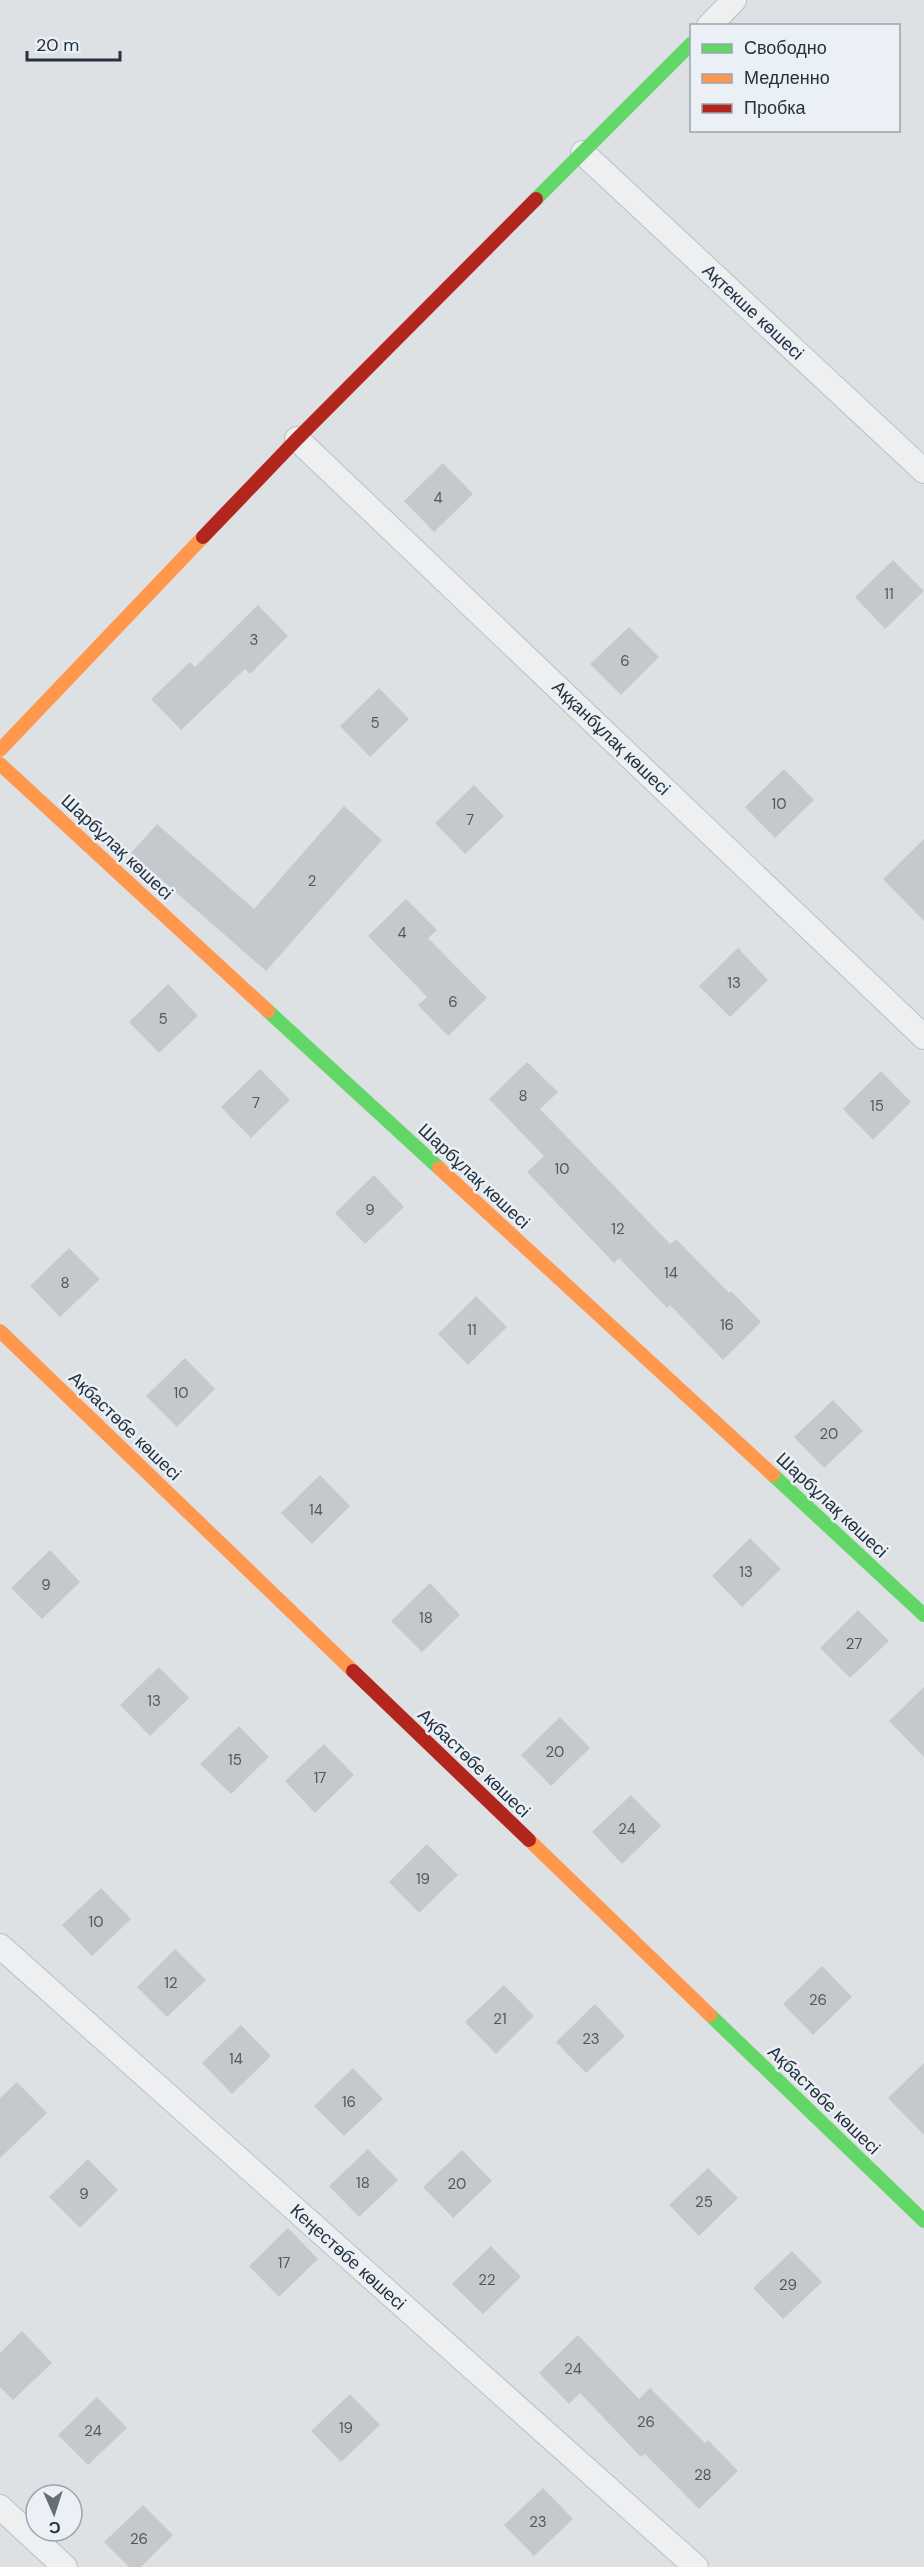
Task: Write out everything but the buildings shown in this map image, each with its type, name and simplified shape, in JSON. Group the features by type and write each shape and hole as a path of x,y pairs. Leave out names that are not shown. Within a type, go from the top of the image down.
{"street":[{"path":"711,24 734,0"},
{"path":"0,750 297,439 690,45"},
{"name":"Ақтекше көшесі","path":"583,153 924,471"},
{"name":"Аққанбұлақ көшесі","path":"297,439 924,1037"},
{"name":"Шарбұлақ көшесі","path":"0,764 924,1615"},
{"name":"Ақбастөбе көшесі","path":"0,1331 924,2221"},
{"name":"Кеңестөбе көшесі","path":"0,1946 696,2567"},
{"path":"0,2507 65,2567"}],"traffic: fast":[{"path":"536,199 690,45"},
{"path":"268,1011 439,1168"},
{"path":"773,1475 924,1615"},
{"path":"710,2015 924,2221"}],"traffic: slow":[{"path":"0,750 203,537"},
{"path":"0,764 268,1011"},
{"path":"439,1168 773,1475"},
{"path":"0,1331 353,1671"},
{"path":"529,1840 710,2015"}],"traffic: jam":[{"path":"203,537 297,439 536,199"},
{"path":"353,1671 529,1840"}]}
